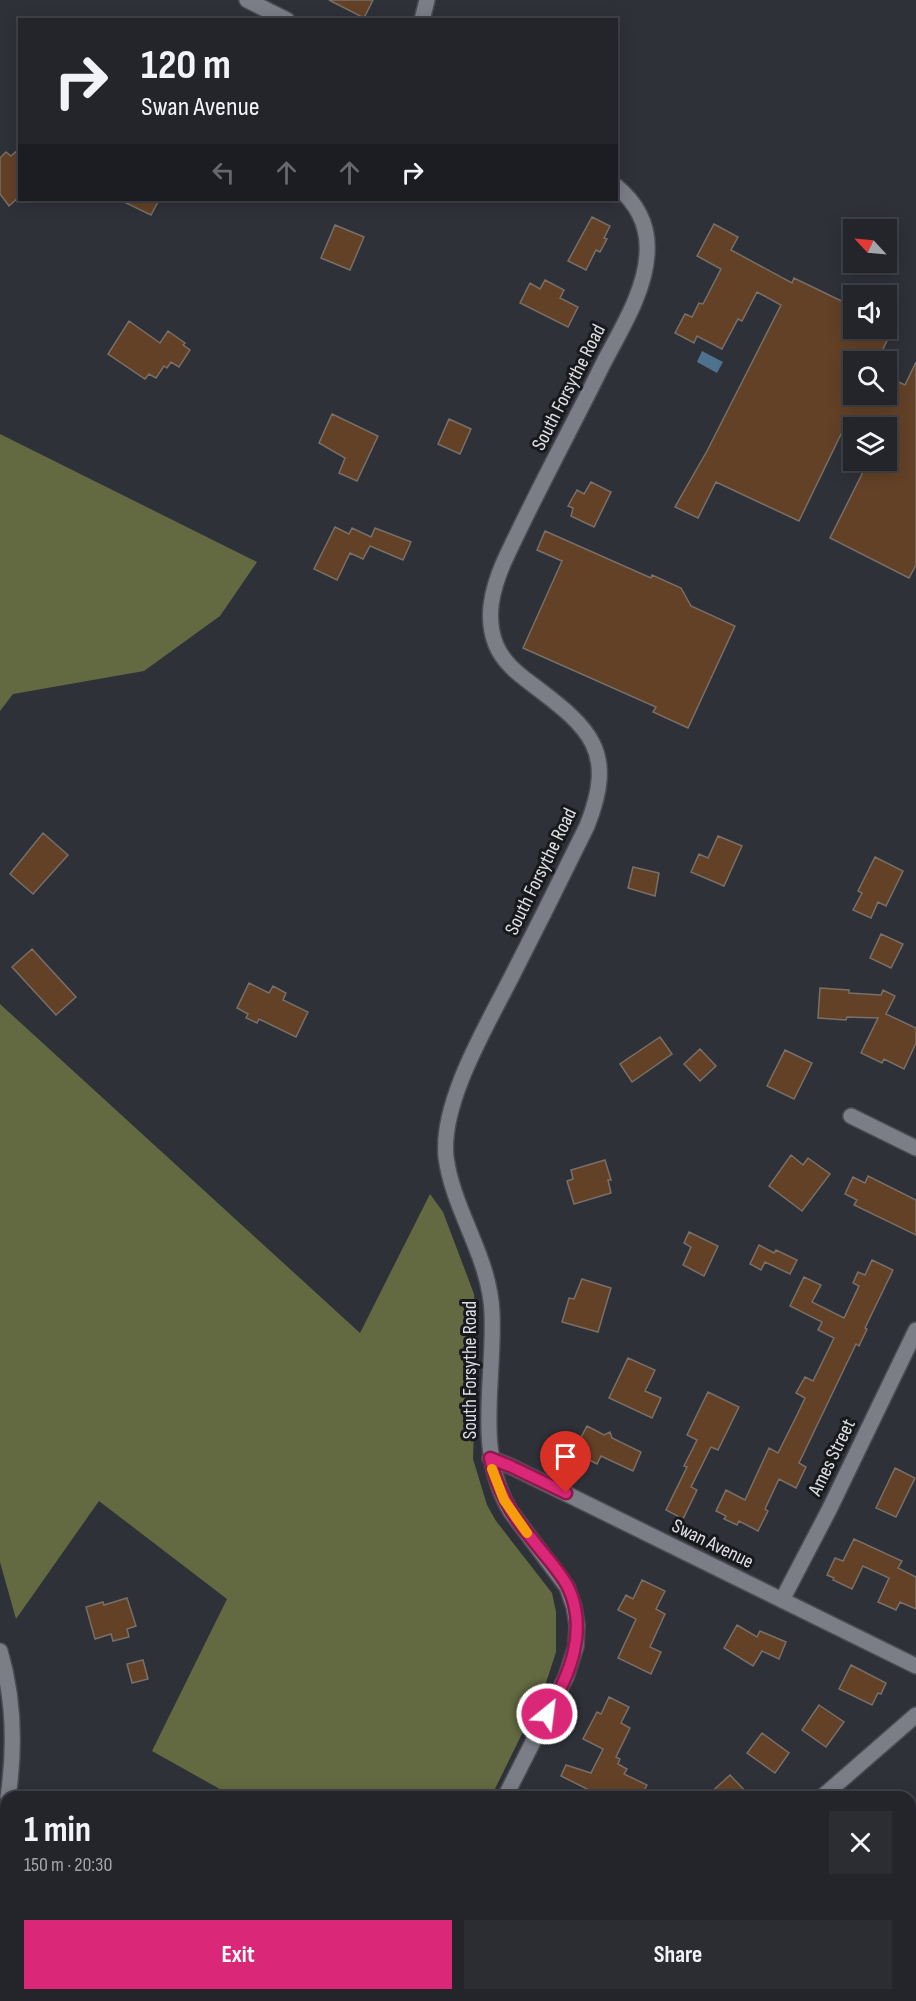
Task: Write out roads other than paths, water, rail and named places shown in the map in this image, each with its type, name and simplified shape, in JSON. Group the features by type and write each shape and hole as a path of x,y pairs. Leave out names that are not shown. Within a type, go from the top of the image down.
{"street":[{"path":"247,0 283,18"},
{"path":"424,18 428,0"},
{"name":"South Forsythe Road","path":"508,1791 567,1677 576,1646 577,1625 567,1587 522,1528 504,1500 490,1458 492,1307 480,1257 451,1184 446,1156 447,1128 469,1063 587,826 597,797 600,775 595,748 585,729 563,708 519,674 500,654 491,631 490,610 502,564 624,323 642,280 647,256 645,229 632,200 618,188"},
{"path":"851,1116 916,1148"},
{"name":"Ames Street","path":"782,1600 829,1510 916,1330"},
{"name":"Swan Avenue","path":"490,1458 916,1666"},
{"path":"0,1651 13,1725 9,1791"},
{"path":"829,1791 916,1715"}],"water":[{"path":"702,351 723,362 717,373 697,362"}]}
